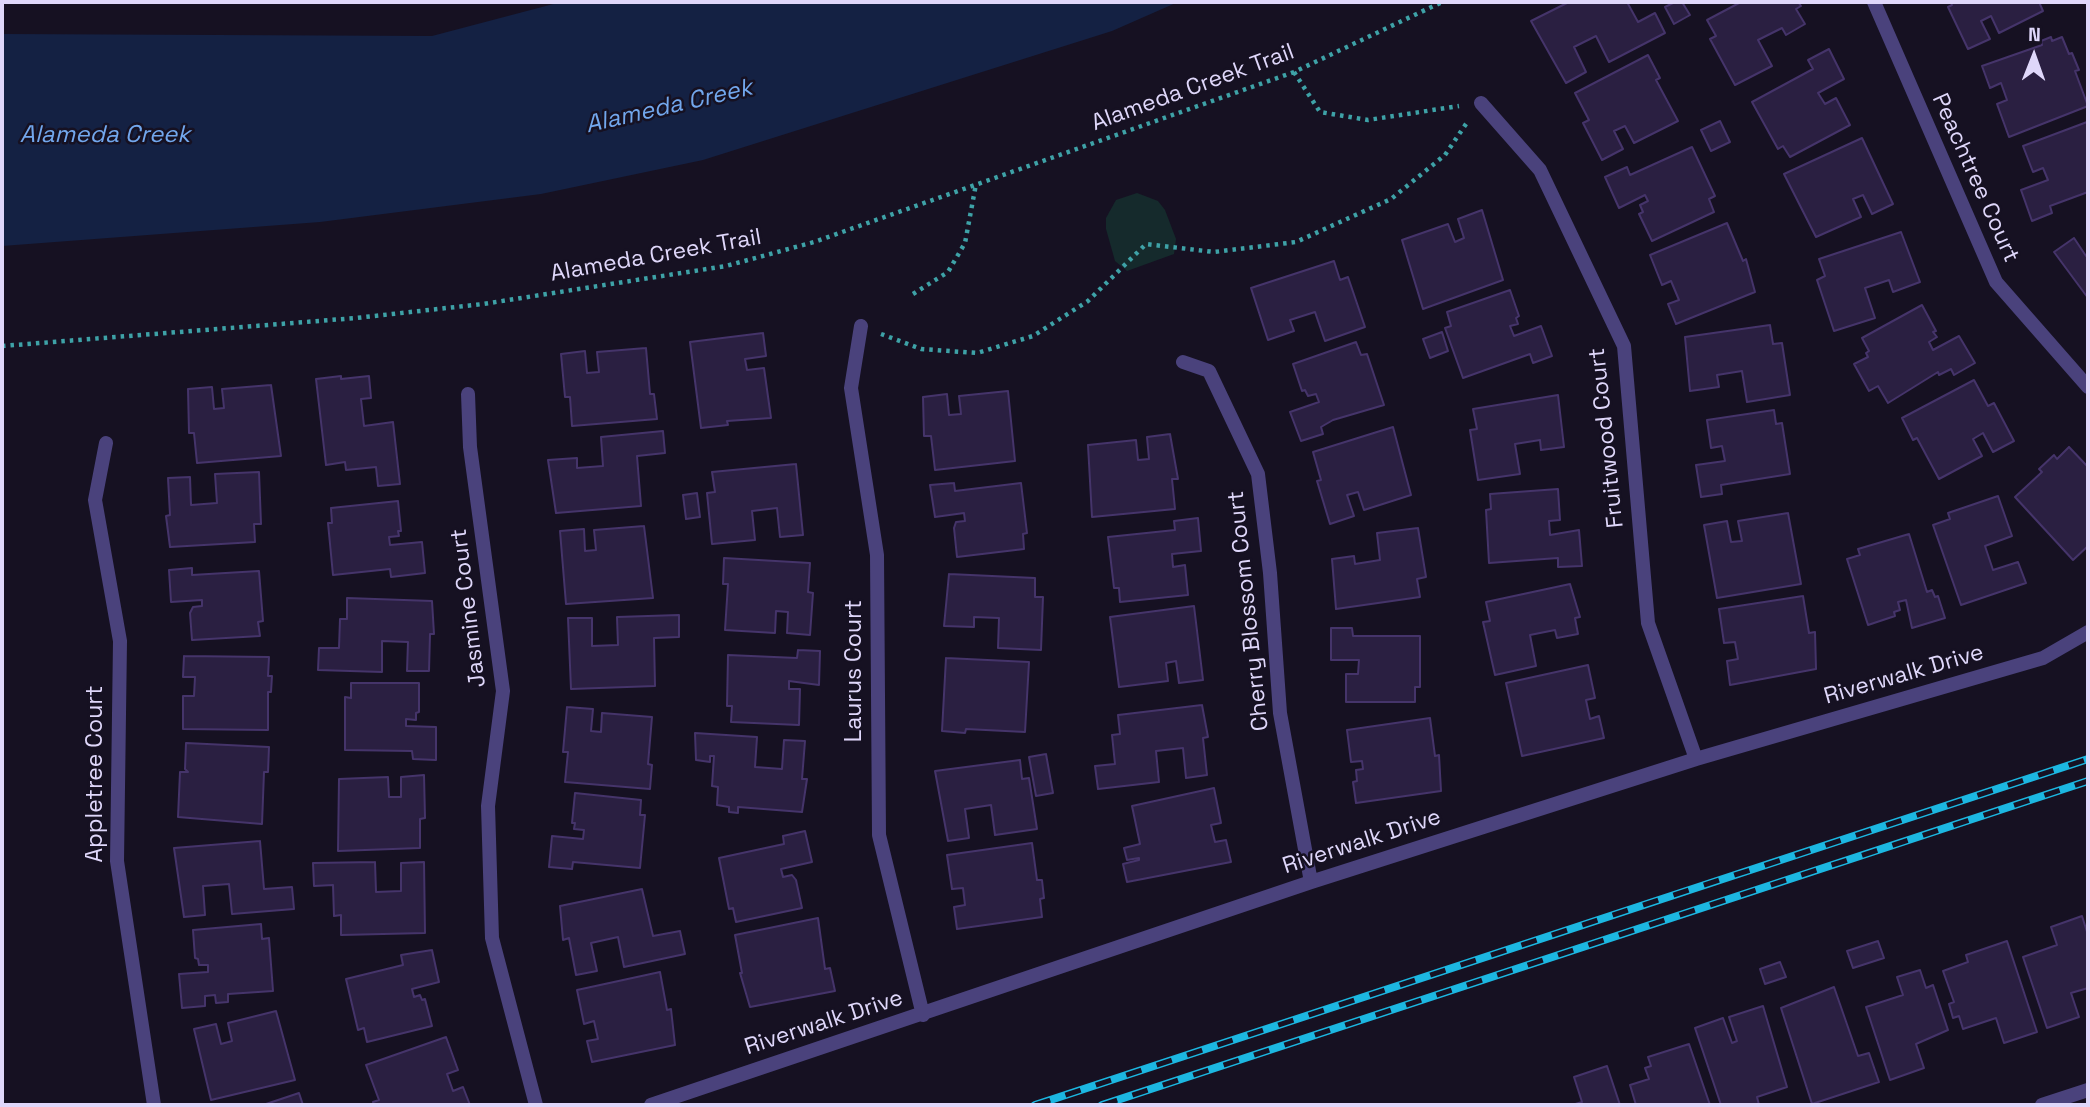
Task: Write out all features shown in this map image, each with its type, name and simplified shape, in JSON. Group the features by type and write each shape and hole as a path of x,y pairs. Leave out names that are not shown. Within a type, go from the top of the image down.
{"street":[{"name":"Peachtree Court","path":"1874,2 1996,282 2088,387"},
{"name":"Fruitwood Court","path":"1480,103 1540,170 1624,346 1648,623 1696,759"},
{"name":"Laurus Court","path":"861,326 851,388 877,555 879,835 923,1015"},
{"name":"Cherry Blossom Court","path":"1183,362 1209,371 1258,474 1270,573 1280,713 1311,882"},
{"name":"Jasmine Court","path":"468,394 470,447 503,691 488,806 492,938 536,1105"},
{"name":"Appletree Court","path":"106,443 95,500 120,641 117,861 154,1105"},
{"name":"Riverwalk Drive","path":"651,1105 1311,882 1696,759 2043,658 2088,632"},
{"path":"2042,1105 2088,1090"}],"path":[{"name":"Alameda Creek Trail","path":"2,346 356,318 483,304 713,268 814,242 1294,72 1441,2"},
{"path":"1294,72 1320,112 1368,120 1480,103"},
{"path":"861,326 921,349 977,353 1033,336 1088,301 1146,244 1214,252 1296,242 1391,199 1445,155 1480,103"},
{"path":"913,294 948,272 965,243 976,183"}],"green space":[{"path":"1137,193 1158,201 1165,210 1176,239 1174,254 1127,271 1115,261 1106,229 1106,218 1116,200"}],"water":[{"name":"Alameda Creek","path":"561,2 1178,2 1112,31 703,160 541,194 320,222 2,246 2,34 432,36"}],"building":[{"path":"1569,2 1627,2 1638,22 1655,13 1665,33 1609,62 1596,36 1574,47 1586,72 1566,83 1531,21"},
{"path":"1682,2 1690,15 1674,24 1665,7"},
{"path":"1741,2 1798,2 1801,6 1796,9 1805,24 1786,35 1782,28 1758,40 1772,66 1735,85 1710,39 1716,36 1707,20"},
{"path":"1950,2 2039,2 2043,11 1999,33 1991,16 1981,21 1990,39 1968,49 1948,7 1952,5"},
{"path":"2051,37 2052,41 2062,37 2069,54 2072,53 2079,70 2075,71 2088,106 2009,137 1997,104 2007,100 2001,83 1990,88 1982,66 2042,45 2041,41"},
{"path":"1829,49 1844,79 1818,93 1825,104 1836,98 1850,125 1790,157 1783,146 1778,149 1752,102 1813,69 1808,60"},
{"path":"1648,55 1660,78 1656,80 1678,121 1634,143 1625,126 1614,131 1623,149 1602,160 1583,123 1589,120 1575,93"},
{"path":"1720,121 1730,142 1711,151 1701,130"},
{"path":"2087,122 2088,192 2050,206 2052,213 2032,221 2021,190 2048,180 2043,168 2033,172 2023,146"},
{"path":"1862,138 1893,204 1872,214 1863,195 1853,199 1861,217 1816,237 1784,174"},
{"path":"1692,147 1715,196 1709,199 1714,212 1652,241 1639,214 1643,212 1640,205 1648,201 1645,195 1619,208 1605,177 1627,167 1630,175"},
{"path":"1482,210 1503,280 1423,309 1402,240 1448,224 1455,242 1464,238 1458,219"},
{"path":"1727,223 1743,261 1746,259 1755,292 1676,324 1668,304 1679,300 1671,281 1662,285 1650,255"},
{"path":"1901,232 1920,282 1893,292 1889,280 1865,288 1875,318 1834,331 1817,280 1825,276 1819,259"},
{"path":"2074,238 2086,256 2088,255 2088,298 2054,252"},
{"path":"1334,261 1340,280 1348,277 1365,327 1325,341 1315,312 1290,320 1294,331 1268,340 1251,288"},
{"path":"1510,290 1519,316 1516,318 1518,324 1510,326 1514,336 1541,326 1552,356 1533,363 1530,354 1463,378 1445,328 1451,326 1447,312"},
{"path":"1922,305 1936,331 1933,332 1937,337 1929,342 1933,350 1959,336 1975,363 1954,375 1951,369 1939,375 1938,372 1888,403 1878,386 1869,391 1854,364 1868,357 1866,353 1869,351 1862,338"},
{"path":"1770,325 1773,344 1782,343 1790,395 1747,402 1742,371 1717,375 1719,387 1690,391 1685,337"},
{"path":"1442,332 1448,351 1430,358 1423,339"},
{"path":"763,333 766,356 745,359 747,370 764,368 771,418 727,421 728,425 701,428 690,342"},
{"path":"1356,342 1361,355 1367,354 1384,405 1333,420 1321,427 1323,434 1301,441 1290,412 1319,402 1316,394 1308,396 1305,390 1302,391 1293,364"},
{"path":"646,348 650,394 654,394 657,419 572,426 570,397 565,397 561,354 585,351 587,373 599,372 597,352"},
{"path":"341,376 341,379 369,376 371,398 361,399 364,426 393,422 400,484 378,486 376,467 346,470 345,462 326,465 316,379"},
{"path":"1974,380 1988,406 1994,403 2014,441 1993,452 1983,433 1973,439 1982,456 1939,479 1917,438 1913,440 1902,418"},
{"path":"271,385 281,456 197,463 194,433 189,433 188,389 212,387 214,409 224,408 222,389"},
{"path":"1008,391 1015,461 935,470 931,436 924,436 923,397 947,394 949,415 961,414 959,396"},
{"path":"1558,395 1564,447 1541,450 1540,440 1515,444 1520,474 1478,480 1470,430 1477,429 1473,409"},
{"path":"1774,410 1776,424 1782,423 1790,474 1721,485 1722,494 1701,497 1696,465 1725,461 1722,446 1711,448 1707,420"},
{"path":"1393,427 1411,495 1364,510 1358,492 1347,495 1354,516 1330,524 1317,481 1321,480 1313,452"},
{"path":"663,431 665,453 637,456 641,506 556,513 548,460 577,458 577,468 603,466 601,437"},
{"path":"1170,434 1178,479 1172,479 1175,509 1092,517 1088,445 1136,440 1138,460 1149,459 1147,437"},
{"path":"2069,447 2088,467 2088,546 2073,560 2015,497 2042,472 2039,469 2054,455 2057,459"},
{"path":"796,464 803,535 780,537 777,508 752,511 755,540 712,544 707,493 715,492 712,472"},
{"path":"259,472 261,524 254,524 255,542 170,547 166,516 170,515 168,478 190,477 191,505 217,503 215,474"},
{"path":"954,483 955,491 1021,483 1027,533 1023,534 1024,549 957,557 954,528 956,522 965,521 964,513 935,517 930,485"},
{"path":"1558,489 1560,520 1549,521 1550,535 1579,530 1582,566 1558,567 1558,558 1489,563 1486,510 1491,509 1490,494"},
{"path":"697,493 700,517 686,519 683,495"},
{"path":"1998,496 2012,536 1985,546 1993,570 2018,562 2026,583 1961,605 1933,525 1950,519 1948,513"},
{"path":"398,501 401,531 398,531 399,536 389,537 390,545 422,542 425,573 391,577 390,569 333,575 328,523 332,523 331,508"},
{"path":"1788,513 1801,584 1717,598 1704,525 1727,521 1731,542 1742,541 1738,521"},
{"path":"1198,518 1201,551 1172,554 1173,567 1185,565 1188,595 1120,602 1119,588 1114,588 1108,537 1175,530 1174,521"},
{"path":"644,526 653,598 566,604 560,531 584,529 585,551 596,550 594,530"},
{"path":"1418,528 1426,577 1417,579 1420,597 1336,609 1332,559 1354,556 1355,564 1380,560 1377,533"},
{"path":"1909,534 1927,592 1932,590 1935,597 1938,596 1945,618 1912,628 1906,600 1898,602 1900,610 1894,612 1895,616 1868,625 1847,559 1860,555 1858,549"},
{"path":"724,558 810,563 808,592 813,593 810,635 787,633 788,612 776,611 775,633 725,630 728,584 723,584"},
{"path":"192,568 192,575 259,571 263,621 258,622 260,636 192,640 190,613 193,607 202,606 202,600 171,602 169,570"},
{"path":"949,574 1035,578 1035,597 1043,597 1041,650 998,648 999,618 974,617 974,627 944,626"},
{"path":"1570,584 1580,617 1575,618 1578,634 1557,638 1555,630 1530,635 1536,666 1495,675 1483,622 1490,621 1486,602"},
{"path":"1803,596 1809,633 1815,632 1816,669 1730,685 1727,661 1738,659 1735,642 1724,643 1719,609"},
{"path":"347,598 432,601 434,634 430,634 429,671 407,671 408,642 382,641 382,672 318,670 319,648 339,648 340,619 347,619"},
{"path":"1194,606 1203,680 1179,683 1176,661 1166,663 1168,681 1119,687 1110,617"},
{"path":"679,615 679,637 654,638 655,686 571,689 568,618 592,618 592,646 618,645 617,617"},
{"path":"1331,628 1352,628 1353,636 1420,636 1420,687 1415,687 1415,702 1346,702 1346,674 1358,674 1359,660 1331,660"},
{"path":"798,650 820,651 819,685 789,681 789,689 800,689 799,725 731,722 732,706 727,706 728,655 797,658"},
{"path":"184,656 269,657 268,676 272,676 271,692 268,692 268,730 183,729 183,696 194,696 195,677 183,677"},
{"path":"946,658 1029,662 1025,732 966,729 965,733 942,731"},
{"path":"1588,665 1595,698 1586,700 1590,719 1599,716 1604,738 1522,756 1506,683"},
{"path":"351,683 419,683 419,712 416,713 416,720 406,719 406,726 436,727 436,760 413,759 412,751 345,750 345,697 351,698"},
{"path":"1202,705 1208,737 1203,738 1207,775 1186,778 1183,748 1156,751 1159,782 1098,789 1095,766 1115,764 1112,735 1120,734 1118,715"},
{"path":"567,707 593,709 591,731 601,732 602,713 652,717 648,764 652,765 650,789 565,782 568,752 563,752"},
{"path":"1430,718 1435,756 1439,755 1441,791 1356,803 1353,782 1357,781 1356,770 1363,769 1362,761 1351,762 1347,730"},
{"path":"695,733 757,737 755,767 782,769 784,740 805,741 802,779 807,779 802,812 738,807 738,813 729,812 729,807 717,805 718,787 712,786 714,756 710,756 710,762 696,760"},
{"path":"186,743 269,747 268,772 264,772 262,824 178,817 180,772 188,772 185,769"},
{"path":"1046,754 1053,793 1036,796 1029,757"},
{"path":"1020,760 1022,779 1029,778 1037,829 995,835 991,805 965,809 969,838 948,841 935,771"},
{"path":"424,775 425,818 420,819 420,848 338,851 339,779 388,777 389,797 401,797 401,777"},
{"path":"1214,788 1221,823 1211,825 1215,842 1226,840 1231,862 1127,882 1123,864 1139,860 1127,860 1124,848 1140,844 1132,806"},
{"path":"575,793 641,800 640,815 645,815 640,868 573,862 572,869 549,867 552,836 583,839 584,830 574,829 575,823 572,823"},
{"path":"805,831 812,862 781,869 783,877 792,875 796,880 802,908 736,922 733,908 729,909 719,858 784,844 783,836"},
{"path":"260,841 264,889 292,887 294,909 232,914 229,884 203,886 205,915 184,917 174,848"},
{"path":"1032,843 1037,880 1042,880 1042,917 957,929 954,907 965,905 963,888 952,889 947,855"},
{"path":"375,862 376,892 401,891 401,863 424,862 425,933 341,935 341,915 334,916 333,885 314,886 313,863"},
{"path":"642,889 653,936 680,931 685,954 624,967 618,937 591,943 597,971 576,975 569,938 563,940 560,906"},
{"path":"2082,916 2088,935 2088,988 2071,993 2079,1017 2047,1028 2023,957 2057,945 2051,927"},
{"path":"818,918 825,969 830,968 835,991 750,1007 740,973 735,935"},
{"path":"261,924 262,939 269,938 273,991 228,994 228,1002 216,1003 215,995 205,996 205,1006 182,1008 179,974 208,972 208,965 199,965 198,959 195,958 193,930"},
{"path":"1878,941 1884,958 1853,968 1847,951"},
{"path":"2007,941 2037,1032 2004,1043 1996,1018 1963,1029 1959,1016 1953,1018 1949,1004 1954,1002 1943,971 1968,962 1966,955"},
{"path":"432,950 439,982 412,989 414,997 420,995 422,1000 425,999 432,1026 367,1042 364,1028 358,1030 346,979 403,965 401,955"},
{"path":"1780,962 1786,977 1765,984 1760,969"},
{"path":"1920,970 1926,988 1933,985 1948,1030 1916,1044 1924,1068 1890,1080 1866,1007 1903,995 1897,977"},
{"path":"660,972 667,1010 671,1009 675,1045 592,1062 587,1041 598,1039 594,1021 584,1024 577,990"},
{"path":"1834,987 1858,1056 1869,1053 1879,1082 1812,1104 1781,1008"},
{"path":"1763,1006 1787,1087 1757,1097 1759,1105 1721,1105 1695,1028 1723,1018 1732,1043 1737,1041 1729,1017"},
{"path":"276,1011 295,1080 211,1100 194,1029 216,1024 221,1044 232,1041 228,1023"},
{"path":"446,1037 458,1070 447,1074 453,1091 463,1087 470,1105 374,1105 373,1102 379,1100 366,1065"},
{"path":"1689,1044 1710,1105 1636,1105 1630,1085 1649,1079 1645,1068 1651,1066 1648,1057"},
{"path":"1607,1066 1620,1105 1572,1105 1582,1102 1574,1077"},
{"path":"299,1093 303,1105 263,1105"}],"railway":[{"path":"1035,1105 2088,759"},
{"path":"1102,1105 2088,781"}]}
